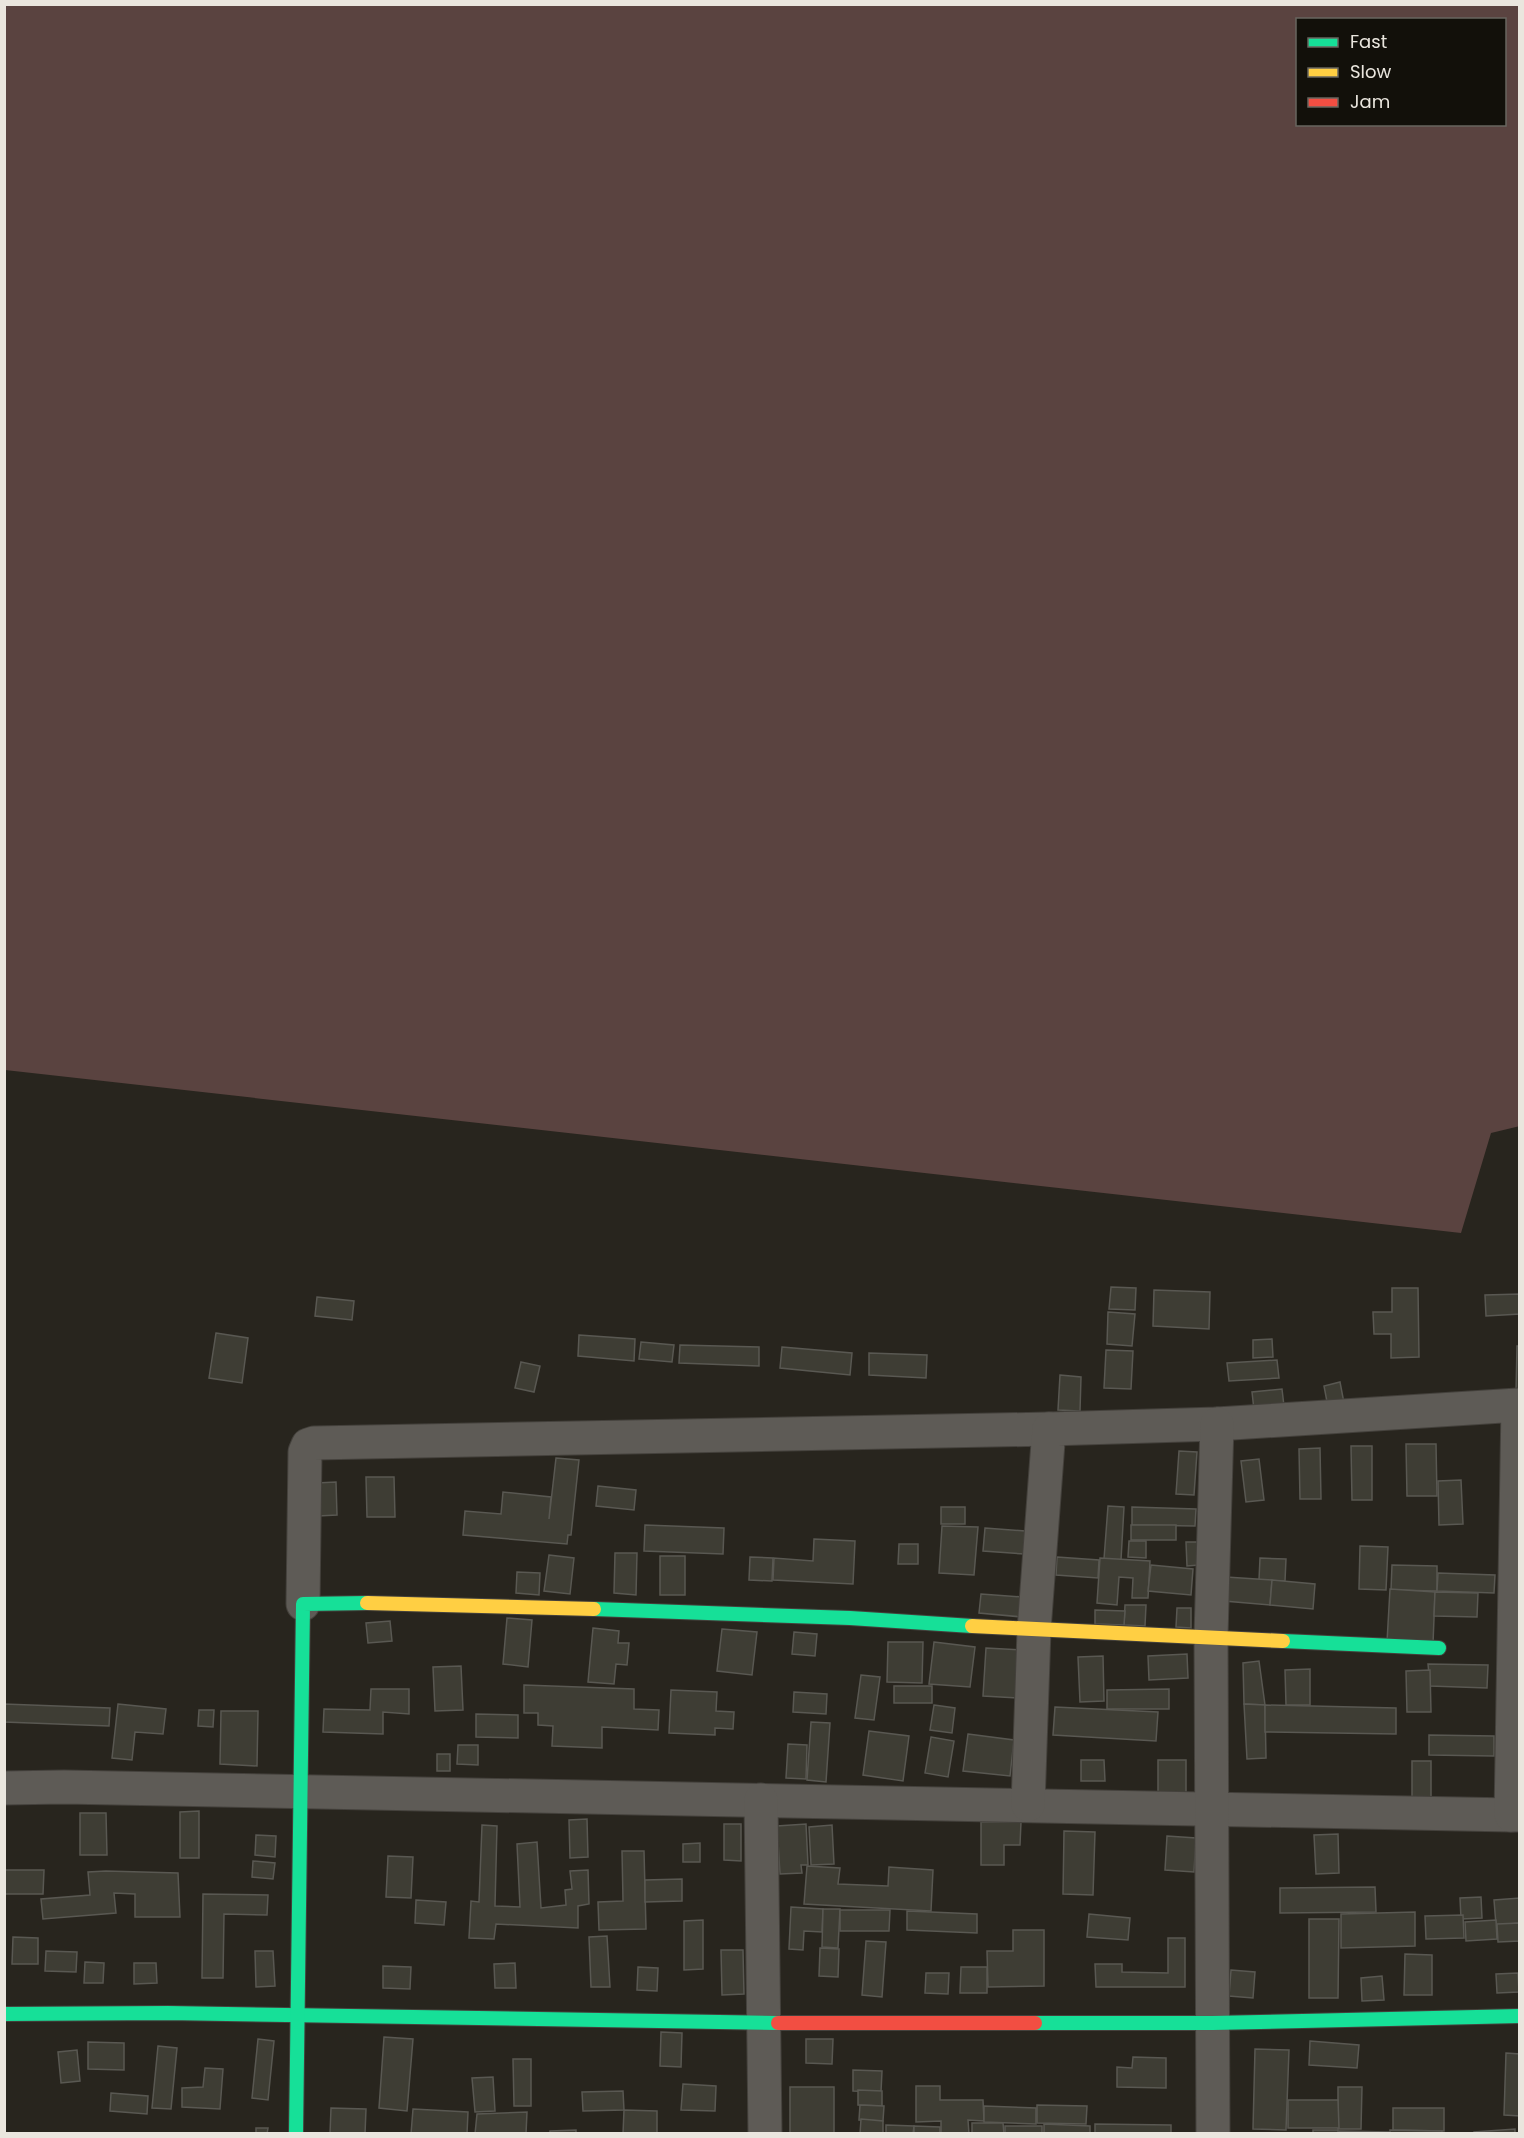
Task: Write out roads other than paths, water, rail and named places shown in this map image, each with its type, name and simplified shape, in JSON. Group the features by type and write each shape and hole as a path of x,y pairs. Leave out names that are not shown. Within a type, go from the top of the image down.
{"street":[{"path":"4,1788 302,1791 1515,1815 1519,1405 1217,1424 314,1443 308,1445 305,1452 302,1791 296,2133"},
{"path":"1213,2133 1211,1636 1217,1424"},
{"path":"1028,1805 1034,1630 1049,1429"},
{"path":"303,1604 403,1603 850,1618 1034,1630 1211,1636 1439,1648"},
{"path":"761,1800 765,2133"},
{"path":"4,2014 298,2015 763,2023 1212,2023 1520,2016"}]}
